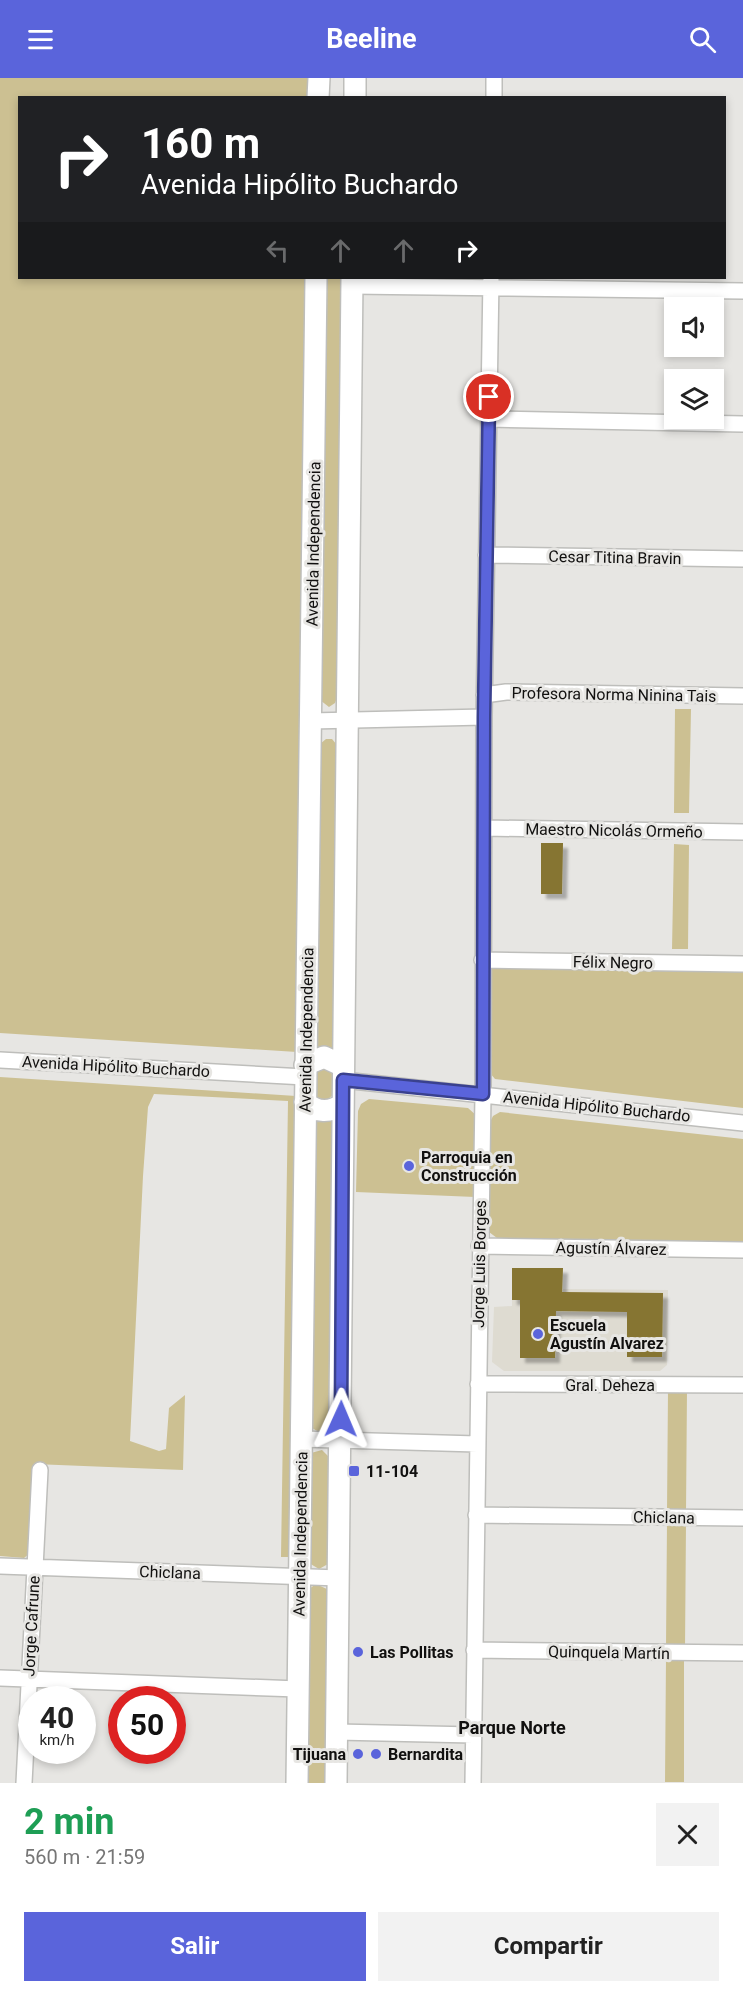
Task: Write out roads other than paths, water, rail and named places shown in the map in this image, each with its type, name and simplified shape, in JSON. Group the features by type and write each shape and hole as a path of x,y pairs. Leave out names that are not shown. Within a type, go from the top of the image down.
{"main road":[{"path":"318,96 319,78"},
{"path":"355,78 355,96"},
{"name":"Avenida Independencia","path":"297,1783 316,279"},
{"path":"336,1783 352,282"},
{"path":"305,1071 324,1057 343,1073"},
{"path":"305,1102 321,1111 329,1111 343,1104"}],"street":[{"path":"494,78 494,96"},
{"path":"352,282 491,282 743,291"},
{"name":"Jorge Luis Borges","path":"473,1783 483,1094 484,695 491,282"},
{"path":"489,419 743,424"},
{"name":"Cesar Titina Bravin","path":"486,555 743,559"},
{"name":"Profesora Norma Ninina Tais","path":"484,695 506,692 743,696"},
{"path":"310,721 484,717"},
{"name":"Maestro Nicolás Ormeño","path":"485,828 743,832"},
{"name":"Félix Negro","path":"482,960 743,964"},
{"name":"Avenida Hipólito Buchardo","path":"0,1060 305,1071"},
{"name":"Avenida Hipólito Buchardo","path":"343,1073 483,1094 743,1123"},
{"name":"Agustín Álvarez","path":"479,1246 743,1250"},
{"name":"Gral. Deheza","path":"478,1384 743,1385"},
{"path":"301,1439 477,1444"},
{"name":"Jorge Cafrune","path":"24,1783 40,1470"},
{"name":"Chiclana","path":"476,1515 743,1518"},
{"name":"Chiclana","path":"0,1566 339,1578"},
{"name":"Quinquela Martín","path":"474,1650 743,1653"},
{"path":"0,1678 298,1689"},
{"path":"338,1732 473,1735"}],"place":[{"name":"Parroquia en Construcción","path":"409,1166"},
{"name":"Escuela Agustín Alvarez","path":"538,1334"},
{"name":"11-104","path":"354,1471"},
{"name":"Las Pollitas","path":"358,1652"},
{"name":"Tijuana","path":"358,1754"},
{"name":"Bernardita","path":"376,1754"}],"district":[{"name":"Parque Norte","path":"512,1728"}]}
